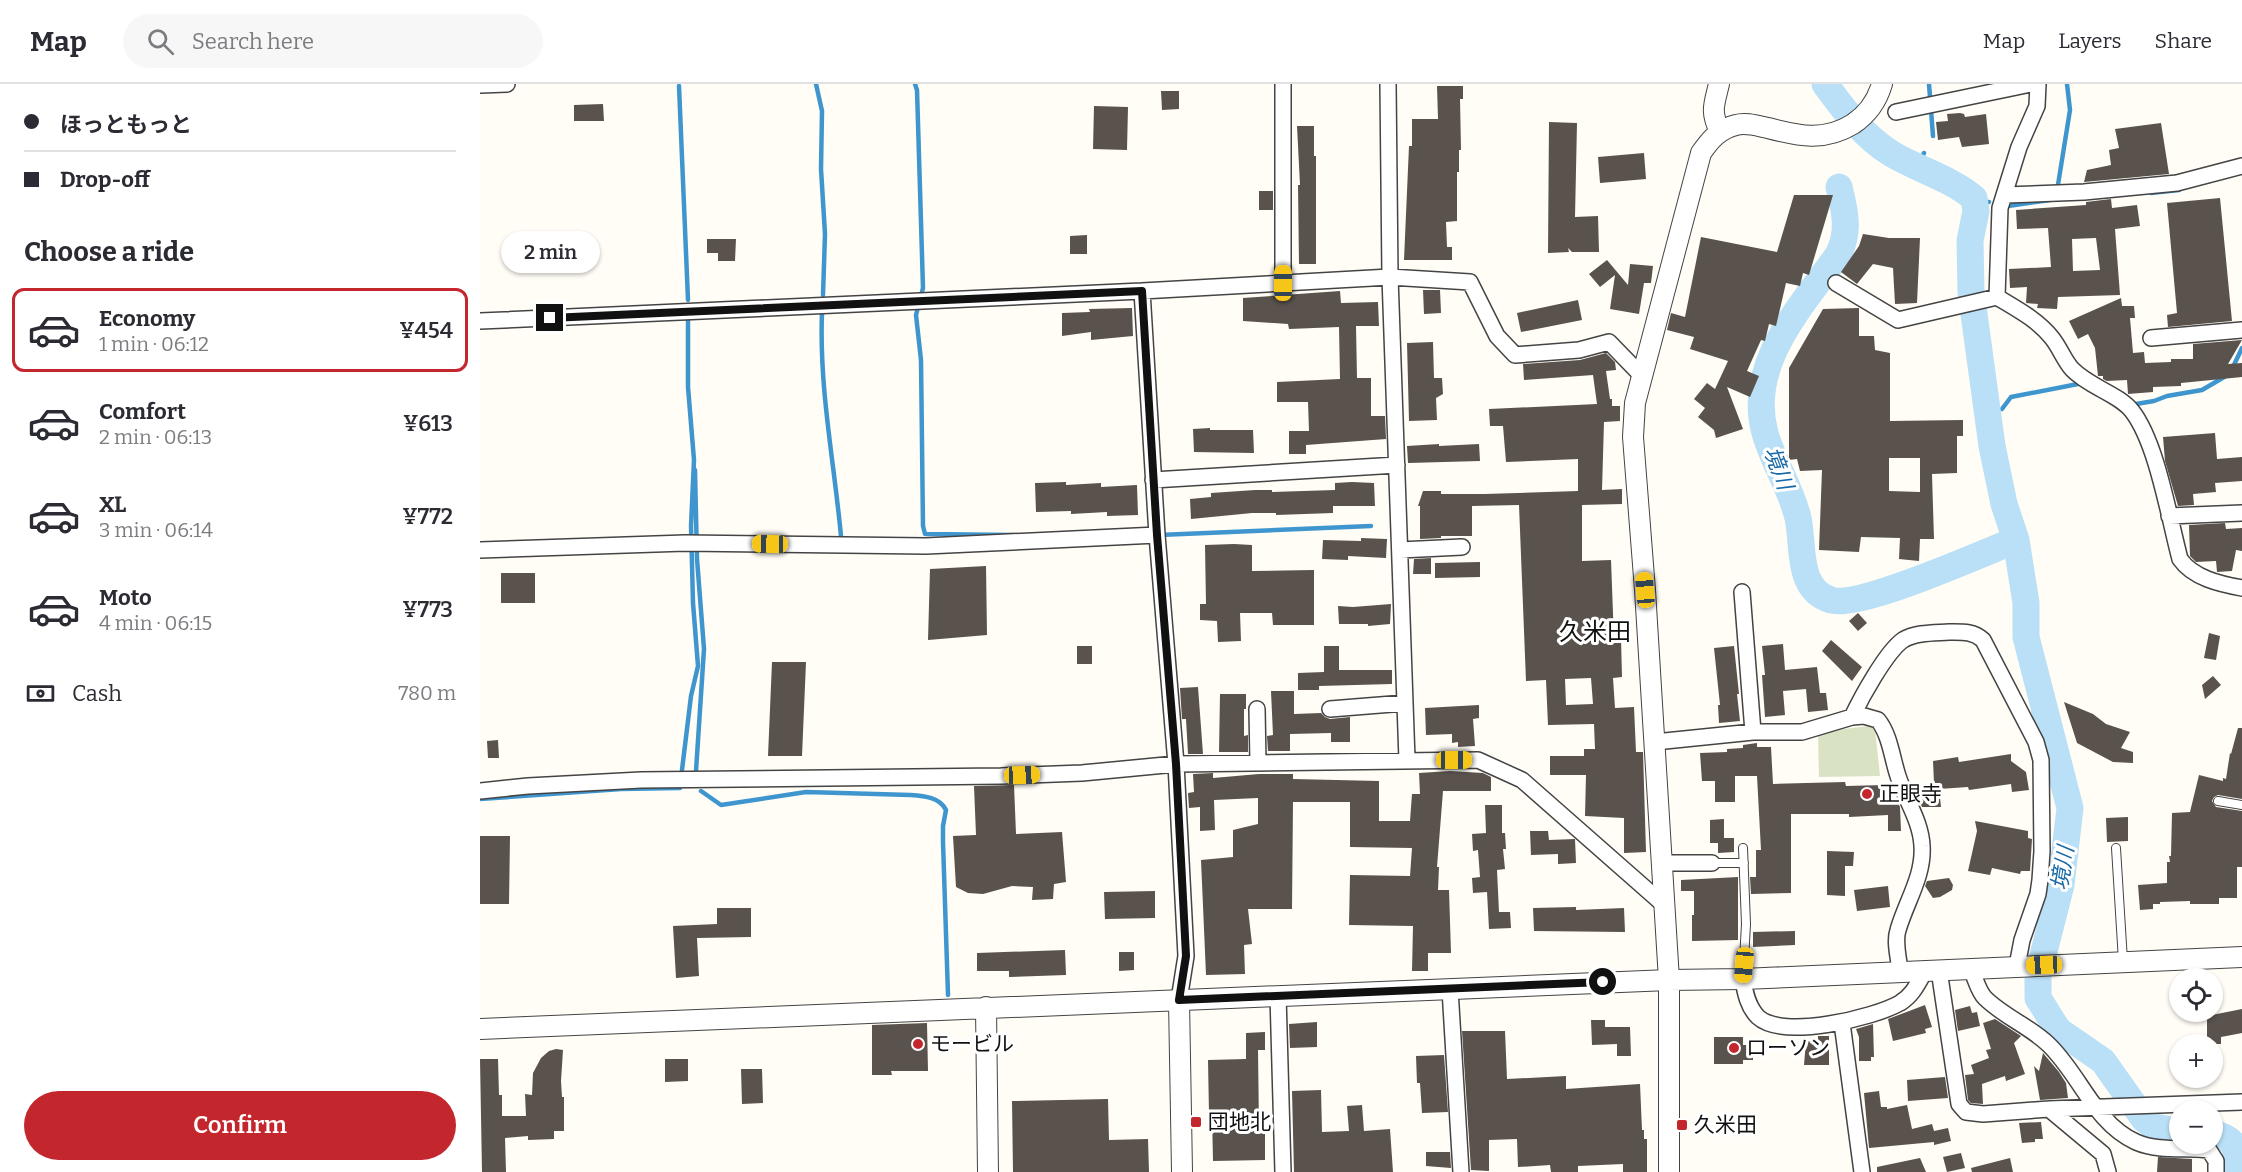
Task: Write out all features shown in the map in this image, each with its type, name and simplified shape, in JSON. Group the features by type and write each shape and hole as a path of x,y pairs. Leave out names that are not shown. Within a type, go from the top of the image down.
{"street":[{"path":"480,85 507,84"},
{"path":"1283,84 1283,283"},
{"path":"1388,84 1390,277 1407,760"},
{"path":"1719,84 1712,110 1720,132"},
{"path":"1669,1172 1669,980 1655,742 1632,437 1635,403 1701,153 1709,141 1720,132 1743,124 1799,135 1832,135 1844,130 1866,114 1874,104 1882,84"},
{"path":"1896,112 2031,84"},
{"path":"1994,298 2000,208 2019,147 2037,106 2038,84"},
{"path":"2005,195 2074,192 2176,183 2242,166"},
{"path":"480,321 1142,291 1390,277 1470,282 1497,336 1515,355 1579,350 1609,342 1642,376"},
{"path":"1836,283 1898,320 1994,298 2043,328 2074,371 2094,387 2124,403 2132,410 2154,456 2180,559 2186,568 2224,585 2242,588"},
{"path":"1142,291 1157,535 1176,764 1186,956 1179,1000 1182,1172"},
{"path":"2151,338 2242,330"},
{"path":"1154,480 1397,465"},
{"path":"2169,516 2242,513"},
{"path":"480,550 685,543 926,546 1157,535"},
{"path":"1400,550 1462,547"},
{"path":"1742,592 1754,732"},
{"path":"1852,717 1887,660 1903,640 1918,635 1965,632 1977,634 1983,640 2036,742 2041,760 2040,880 2038,894 2022,940 2020,966"},
{"path":"1329,709 1405,703"},
{"path":"1257,709 1258,763"},
{"path":"1655,742 1754,732 1802,732 1852,717 1871,717 1878,720 1883,726 1899,779 1920,833 1922,863 1897,932 1900,971"},
{"path":"480,791 641,780 1082,773 1176,764 1478,760 1522,780 1663,904"},
{"path":"1661,863 1712,863"},
{"path":"480,1029 2242,957"},
{"path":"1971,969 1984,997 2048,1043 2070,1069 2106,1120 2118,1132 2138,1143 2159,1148 2209,1150 2216,1161 2216,1172"},
{"path":"1743,979 1746,998 1759,1017 1775,1025 1802,1027 1842,1023 1900,1002 1914,991 1932,970"},
{"path":"1932,970 1959,1104 1961,1109 1972,1114 2242,1102"},
{"path":"1450,989 1461,1172"},
{"path":"1278,995 1283,1172"},
{"path":"986,1007 988,1172"},
{"path":"1842,1023 1862,1172"},
{"path":"2049,1109 2103,1154 2108,1172"}],"lane":[{"path":"2218,801 2242,805"},
{"path":"1743,848 1746,924 1743,979"},
{"path":"2116,848 2123,963"},
{"path":"1712,863 1744,863"}],"green space":[{"path":"1869,726 1875,729 1880,776 1819,777 1818,732"}],"building":[{"path":"1437,86 1463,86 1463,99 1460,99 1461,150 1459,150 1459,172 1457,172 1457,221 1446,222 1447,247 1452,247 1452,260 1404,260 1412,119 1438,119"},
{"path":"1161,91 1179,91 1179,109 1162,110"},
{"path":"603,104 604,121 574,121 574,105"},
{"path":"1094,106 1128,107 1127,150 1093,149"},
{"path":"1960,113 1965,117 1986,114 1989,144 1962,147 1959,137 1938,140 1936,122 1948,121 1947,114"},
{"path":"1549,122 1577,123 1575,217 1598,216 1599,252 1572,252 1568,248 1569,252 1548,253"},
{"path":"2161,123 2169,174 2084,182 2087,170 2111,165 2109,150 2119,148 2115,129"},
{"path":"1297,126 1314,126 1316,264 1299,264 1298,185 1300,185"},
{"path":"1644,153 1646,179 1600,183 1598,157"},
{"path":"1259,191 1273,191 1273,210 1259,210"},
{"path":"1794,195 1833,195 1809,275 1803,273 1800,286 1786,283 1776,326 1769,324 1765,341 1761,340 1747,371 1759,376 1750,397 1727,387 1743,429 1716,438 1714,430 1698,417 1705,408 1694,399 1707,383 1715,389 1728,361 1690,349 1694,337 1667,330 1671,313 1685,317 1701,237 1777,252"},
{"path":"2220,198 2232,321 2168,327 2167,315 2177,313 2167,203"},
{"path":"2111,199 2112,208 2137,205 2140,226 2115,229 2120,295 2058,297 2057,309 2037,308 2038,304 2026,303 2027,287 2010,288 2009,269 2051,267 2048,228 2017,229 2016,210 2086,205 2086,202","holes":["2096,238 2100,270 2073,271 2072,239"]},
{"path":"1863,234 1889,238 1920,238 1917,303 1895,304 1893,268 1873,264 1857,284 1841,272 1859,246"},
{"path":"1087,235 1087,254 1070,254 1070,236"},
{"path":"707,239 736,239 735,261 718,261 718,253 707,253"},
{"path":"1607,260 1628,285 1630,264 1653,266 1651,283 1644,283 1639,314 1610,309 1615,275 1600,287 1589,274"},
{"path":"1423,290 1440,290 1441,313 1424,314"},
{"path":"1340,291 1341,303 1378,302 1379,326 1356,326 1357,378 1371,378 1371,416 1385,416 1386,439 1306,445 1306,454 1289,454 1289,431 1309,431 1308,402 1277,402 1277,382 1340,379 1339,327 1289,329 1288,324 1243,321 1243,298"},
{"path":"2121,298 2122,306 2134,306 2135,318 2130,318 2133,353 2144,352 2145,363 2171,362 2171,359 2193,359 2193,344 2242,340 2228,364 2242,363 2242,377 2181,383 2181,386 2153,387 2153,392 2128,394 2127,380 2107,381 2103,379 2103,376 2098,376 2095,348 2088,334 2078,339 2069,321"},
{"path":"1578,300 1582,320 1521,332 1517,313"},
{"path":"1132,308 1133,336 1091,340 1091,332 1062,336 1062,313 1090,312 1089,309"},
{"path":"1859,308 1859,336 1874,336 1875,350 1890,353 1890,421 1963,420 1963,436 1957,436 1957,473 1932,474 1934,539 1920,539 1919,561 1899,559 1900,538 1861,537 1859,552 1819,550 1822,470 1800,471 1797,459 1789,460 1789,368 1823,309","holes":["1889,458 1920,458 1920,492 1889,491"]},
{"path":"1433,342 1434,378 1442,378 1443,394 1436,398 1437,420 1409,421 1407,343"},
{"path":"1606,353 1615,362 1616,370 1606,371 1612,406 1620,406 1620,421 1604,422 1602,490 1622,489 1622,504 1582,505 1582,561 1611,560 1614,640 1621,639 1622,677 1613,678 1615,708 1634,707 1636,752 1643,752 1646,852 1624,853 1624,818 1585,816 1586,775 1550,775 1550,756 1584,756 1584,749 1595,749 1594,724 1548,725 1546,680 1526,681 1519,505 1472,506 1472,536 1420,539 1420,506 1418,506 1423,491 1441,491 1441,494 1485,494 1578,491 1578,459 1506,462 1503,426 1490,426 1489,409 1597,404 1593,375 1524,380 1523,364 1580,360","holes":["1591,678 1593,704 1566,705 1565,679"]},
{"path":"1210,428 1210,430 1253,430 1254,453 1194,452 1193,429"},
{"path":"2215,433 2217,459 2242,457 2242,481 2215,483 2216,492 2193,494 2194,505 2178,506 2165,461 2163,437"},
{"path":"1439,444 1439,446 1479,444 1480,461 1408,463 1407,446"},
{"path":"1066,482 1066,485 1101,483 1101,487 1137,485 1138,515 1107,516 1107,512 1071,514 1071,511 1036,512 1035,483"},
{"path":"1335,483 1374,483 1375,506 1333,506 1333,513 1276,515 1276,513 1252,513 1191,519 1190,499 1211,497 1211,493 1255,490 1272,490 1272,492 1335,490"},
{"path":"2225,523 2226,529 2242,528 2242,551 2236,550 2232,571 2217,572 2216,561 2196,562 2190,556 2189,525"},
{"path":"1361,538 1387,539 1386,558 1348,556 1348,560 1322,559 1323,540 1361,541"},
{"path":"1205,545 1252,545 1252,571 1314,570 1314,625 1273,625 1272,613 1240,613 1241,641 1218,642 1217,621 1200,620 1200,604 1206,604"},
{"path":"1431,558 1431,574 1413,574 1414,559"},
{"path":"1480,562 1480,577 1435,578 1435,563"},
{"path":"986,566 987,635 928,640 930,569"},
{"path":"501,573 535,573 535,603 501,603"},
{"path":"1391,604 1390,624 1368,626 1368,624 1339,624 1338,606"},
{"path":"1858,613 1867,623 1858,631 1849,621"},
{"path":"2209,633 2220,636 2216,660 2204,658"},
{"path":"1831,640 1862,667 1852,681 1822,651"},
{"path":"1783,644 1785,670 1817,667 1820,693 1826,693 1828,710 1808,712 1806,689 1783,691 1785,715 1765,717 1762,646"},
{"path":"1077,646 1092,646 1092,664 1077,664"},
{"path":"1324,646 1339,646 1339,670 1392,670 1392,684 1319,686 1319,690 1298,690 1298,673 1324,672"},
{"path":"1734,646 1740,721 1719,723 1718,705 1720,705 1714,648"},
{"path":"772,662 806,662 802,756 768,756"},
{"path":"2213,676 2221,685 2205,699 2202,685"},
{"path":"1198,687 1203,754 1188,754 1186,719 1182,719 1180,688"},
{"path":"1271,691 1294,691 1294,714 1321,713 1330,719 1350,717 1350,742 1331,742 1331,733 1290,734 1290,751 1268,751 1267,736 1273,735"},
{"path":"1220,694 1246,694 1244,736 1248,735 1248,752 1219,752"},
{"path":"2064,702 2093,714 2106,724 2130,732 2121,748 2133,752 2133,763 2113,762 2077,743"},
{"path":"1479,705 1479,718 1473,719 1475,746 1458,747 1458,742 1452,743 1452,734 1426,735 1425,708"},
{"path":"2238,728 2242,728 2242,799 2218,795 2212,801 2216,807 2242,811 2242,867 2237,867 2237,898 2219,898 2219,904 2190,904 2190,901 2160,902 2160,904 2153,904 2153,909 2140,910 2138,885 2167,883 2167,862 2170,862 2169,856 2171,856 2172,813 2190,812 2199,775 2223,781 2223,778 2226,779 2230,753"},
{"path":"498,740 499,758 488,758 487,741"},
{"path":"1757,743 1757,747 1771,747 1773,784 1845,782 1846,786 1885,785 1885,803 1898,803 1900,807 1901,831 1888,831 1888,815 1849,817 1849,814 1791,814 1791,893 1751,894 1750,877 1756,877 1756,850 1761,850 1757,776 1735,776 1735,802 1715,802 1715,781 1702,781 1700,753 1727,752 1727,749 1743,748 1743,745"},
{"path":"2011,754 2011,761 2026,772 2029,790 2012,792 2011,784 1969,790 1968,787 1939,789 1941,807 1922,807 1918,798 1917,784 1934,783 1933,761 1958,757 1959,762"},
{"path":"1450,771 1483,773 1491,777 1491,791 1443,791 1437,867 1439,867 1438,890 1449,890 1451,953 1428,953 1428,971 1412,971 1413,926 1349,925 1350,875 1410,876 1412,848 1350,847 1350,802 1293,802 1292,909 1248,909 1252,944 1244,945 1245,974 1206,975 1201,860 1233,857 1233,830 1258,824 1258,798 1214,800 1215,830 1200,831 1200,807 1189,808 1188,793 1194,792 1193,774 1213,773 1213,778 1293,774 1293,779 1379,781 1379,821 1410,821 1412,794 1420,794 1419,773"},
{"path":"1014,785 1016,834 1062,832 1066,882 1054,884 1053,899 1032,900 1033,887 1012,886 983,894 968,893 956,887 953,836 976,835 974,786"},
{"path":"1485,805 1502,805 1502,833 1505,833 1506,849 1503,849 1505,869 1497,870 1499,912 1510,912 1511,928 1489,929 1487,892 1473,893 1472,878 1480,877 1478,850 1473,851 1472,834 1486,833"},
{"path":"2128,817 2128,841 2107,842 2106,818"},
{"path":"1724,819 1724,838 1734,838 1734,852 1718,853 1718,843 1710,843 1710,820"},
{"path":"1975,821 2028,831 2028,838 2032,839 2030,871 2021,871 2020,874 1992,868 1990,875 1968,871 1977,831"},
{"path":"1530,831 1548,831 1549,840 1575,839 1576,863 1558,864 1558,854 1531,855"},
{"path":"480,836 510,836 509,904 480,904"},
{"path":"1827,851 1854,852 1853,866 1845,866 1845,896 1827,895"},
{"path":"1738,877 1738,940 1692,941 1694,891 1681,891 1681,880"},
{"path":"1949,878 1953,885 1952,890 1933,898 1925,886 1927,881"},
{"path":"1888,886 1890,907 1857,911 1854,890"},
{"path":"1155,891 1155,918 1105,919 1104,892"},
{"path":"1576,907 1576,910 1624,908 1625,932 1534,931 1533,908"},
{"path":"717,908 751,908 751,937 697,938 699,976 676,978 673,926 717,924"},
{"path":"1795,931 1795,945 1753,947 1753,932"},
{"path":"1065,950 1066,975 1009,977 1009,971 977,971 977,953"},
{"path":"1119,952 1134,952 1134,970 1119,971"},
{"path":"1925,1005 1932,1027 1925,1029 1926,1033 1893,1041 1888,1019"},
{"path":"1970,1006 1972,1013 1977,1012 1980,1026 1958,1031 1955,1010"},
{"path":"2242,1009 2242,1033 2223,1037 2223,1034 2207,1034 2207,1022 2223,1022 2223,1013"},
{"path":"1995,1019 2021,1036 2014,1043 2025,1074 2006,1081 2005,1076 1982,1084 1983,1104 1971,1103 1968,1100 1965,1075 1974,1074 1971,1065 1989,1058 1986,1050 1991,1049 1983,1023"},
{"path":"1591,1020 1605,1020 1605,1027 1630,1027 1631,1056 1617,1056 1617,1044 1592,1045"},
{"path":"1317,1022 1317,1047 1290,1048 1289,1024"},
{"path":"927,1023 928,1071 891,1071 892,1075 872,1075 872,1025"},
{"path":"1873,1024 1874,1057 1871,1057 1871,1061 1859,1061 1859,1037 1856,1029"},
{"path":"1462,1031 1505,1031 1507,1079 1566,1076 1566,1089 1640,1084 1642,1130 1644,1130 1644,1139 1647,1139 1647,1172 1623,1172 1623,1164 1578,1166 1578,1172 1551,1172 1550,1165 1518,1167 1517,1139 1489,1140 1489,1171 1471,1170"},
{"path":"1265,1032 1265,1050 1258,1050 1259,1128 1265,1128 1265,1160 1213,1161 1208,1060 1246,1059 1246,1033"},
{"path":"1818,1036 1829,1036 1829,1065 1804,1065 1806,1041 1818,1041"},
{"path":"1714,1037 1743,1037 1743,1045 1753,1045 1753,1060 1743,1060 1743,1064 1714,1064"},
{"path":"563,1050 561,1081 562,1097 564,1097 564,1131 554,1131 554,1139 528,1140 528,1136 505,1138 506,1172 482,1172 480,1059 498,1059 502,1116 526,1116 525,1094 532,1095 533,1073 541,1058 549,1051"},
{"path":"2043,1053 2066,1083 2068,1098 2040,1100 2034,1066 2039,1071"},
{"path":"1444,1055 1448,1112 1422,1113 1420,1083 1417,1083 1416,1056"},
{"path":"665,1059 688,1059 688,1081 665,1082"},
{"path":"741,1069 762,1069 763,1103 742,1104"},
{"path":"1945,1077 1948,1098 1908,1101 1907,1080"},
{"path":"1321,1090 1322,1132 1349,1131 1347,1106 1362,1105 1364,1131 1390,1129 1393,1172 1294,1172 1292,1091"},
{"path":"1879,1091 1881,1107 1887,1107 1887,1109 1907,1105 1912,1129 1932,1124 1934,1131 1948,1128 1951,1141 1934,1145 1934,1142 1869,1148 1864,1093"},
{"path":"1108,1099 1109,1140 1148,1139 1149,1172 1013,1172 1012,1101"},
{"path":"2041,1122 2043,1139 2022,1143 2019,1123"},
{"path":"1426,1152 1450,1152 1451,1168 1426,1166"},
{"path":"1961,1153 1965,1168 1947,1172 1943,1157"},
{"path":"2158,1157 2192,1159 2192,1172 2157,1172"},
{"path":"1920,1158 1926,1172 1877,1172 1877,1167"},
{"path":"2010,1158 2013,1172 1972,1172 1971,1168"}],"waterway":[{"path":"816,84 822,111 821,169 825,234 823,295"},
{"path":"915,84 923,288 916,315 921,360 923,526 925,534 1013,535"},
{"name":"境川","path":"1825,84 1872,140 1902,160 1955,185 1974,198 1976,211 1970,241 1971,292 1992,446 2004,504 2016,540 2026,603 2026,637 2070,808 2061,885 2038,975 2038,998 2058,1030 2103,1061 2144,1119 2155,1127 2169,1130"},
{"path":"1929,84 1933,136"},
{"path":"2057,191 2070,110 2067,84"},
{"path":"679,86 688,300"},
{"path":"1917,167 1924,153"},
{"name":"境川","path":"1839,187 1845,221 1842,246 1781,338 1770,360 1763,383 1761,408 1768,444 1798,518 1804,565 1812,587 1820,595 1831,600 1846,601 1893,588 2016,540"},
{"path":"2151,193 2179,190"},
{"path":"2008,206 2050,200"},
{"path":"1975,204 1989,202"},
{"path":"822,313 825,397 841,536"},
{"path":"682,770 691,696 698,666 693,603 691,526 694,460 688,387 688,317"},
{"path":"2233,367 2242,348"},
{"path":"2136,404 2202,390 2226,376"},
{"path":"2002,409 2011,397 2078,384"},
{"path":"695,470 697,559 704,649 696,771"},
{"path":"1159,535 1371,526"},
{"path":"480,799 621,789 680,788"},
{"path":"701,791 721,805 806,792 915,795 940,802 946,810 943,842 948,995"},
{"name":"境川","path":"2223,1136 2231,1142 2236,1151 2236,1172"}],"place":[{"name":"正眼寺","path":"1867,794"},
{"name":"モービル","path":"918,1044"},
{"name":"ローソン","path":"1734,1048"},
{"name":"団地北","path":"1196,1122"},
{"name":"久米田","path":"1682,1125"}],"district":[{"name":"久米田","path":"1595,632"}],"route":[{"path":"550,318 1142,291 1157,535 1176,764 1186,956 1179,1000 1603,982"}]}
